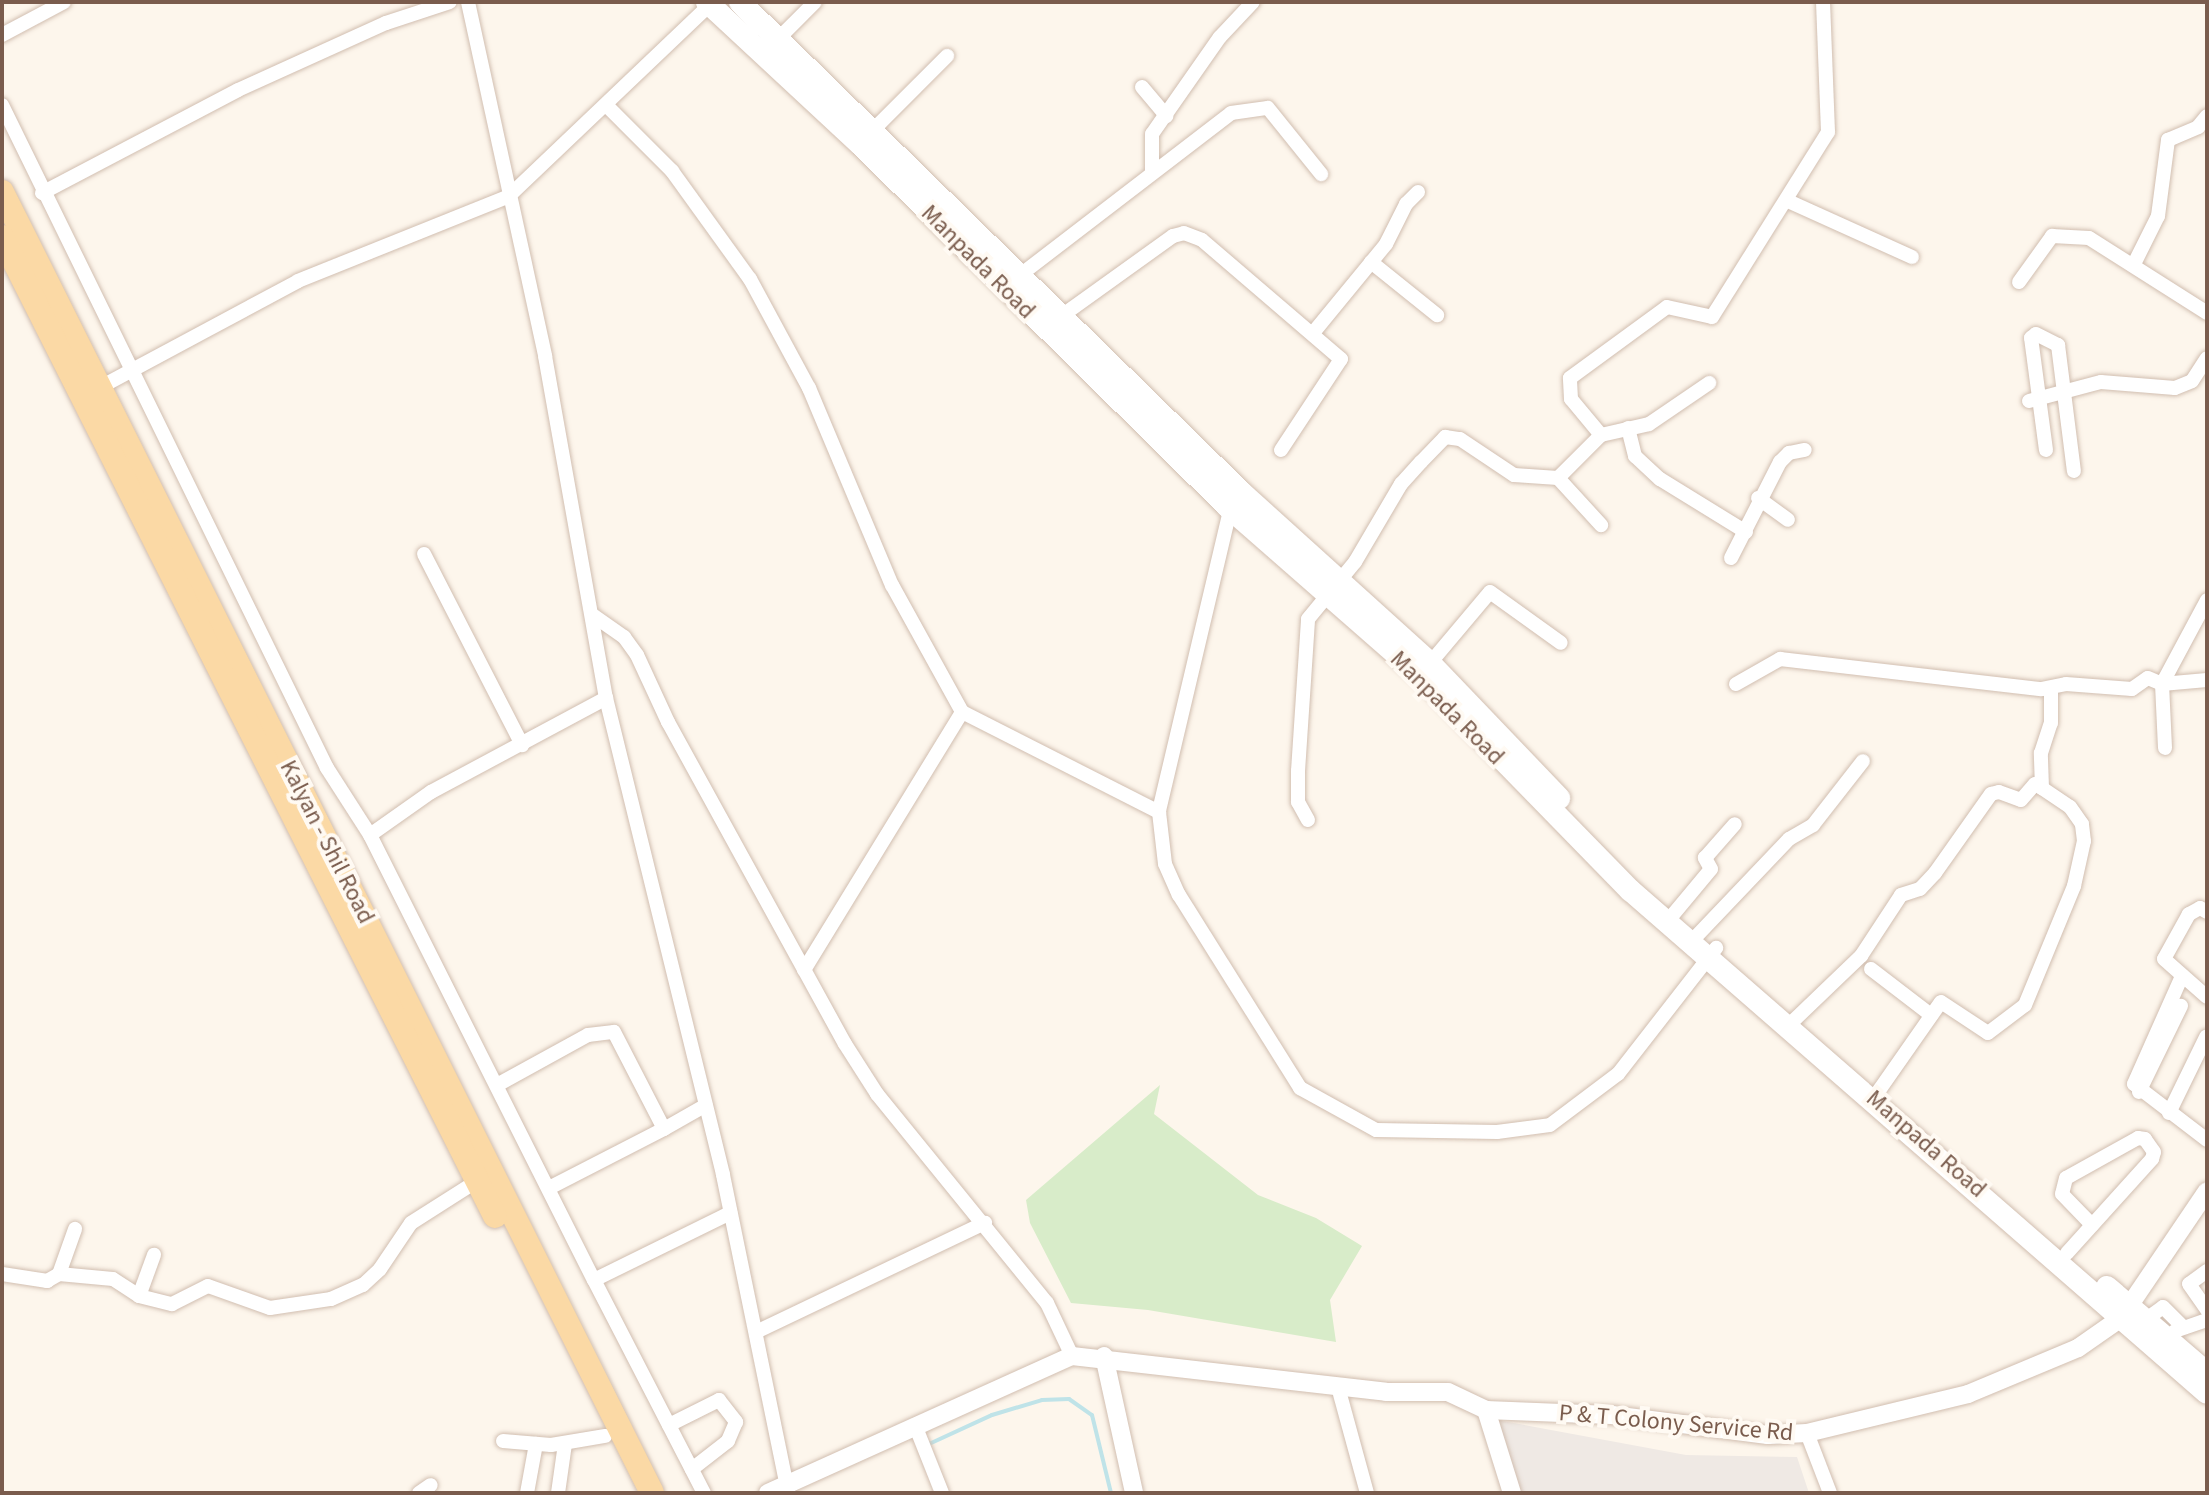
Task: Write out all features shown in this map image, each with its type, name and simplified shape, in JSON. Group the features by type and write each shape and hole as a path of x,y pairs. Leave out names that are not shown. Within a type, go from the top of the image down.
{"main road":[{"name":"Manpada Road","path":"740,2 771,46"},
{"name":"Manpada Road","path":"710,3 771,46 867,137 1235,500 1332,591 1425,669 1598,850 1671,918 1949,1155 2207,1387"},
{"name":"Kalyan - Shil Road","path":"2,192 92,392 477,1181 634,1493"},
{"name":"Kalyan - Shil Road","path":"2,237 92,392 652,1493"},
{"name":"Manpada Road","path":"2042,1237 2067,1253 2133,1318 2175,1332 2207,1387"}],"street":[{"path":"2,35 64,2"},
{"path":"42,193 238,90 386,23 450,2"},
{"path":"468,2 594,616 606,698 706,1105 787,1488"},
{"path":"771,46 815,2"},
{"path":"1152,171 1152,134 1220,37 1253,2"},
{"path":"1601,435 1571,399 1570,378 1667,307 1712,317 1788,201 1828,132 1823,2"},
{"path":"92,392 298,281 509,196 608,107 710,3"},
{"path":"867,137 947,56"},
{"path":"1142,87 1166,116"},
{"path":"2,105 42,193 132,368 327,768 370,835 704,1493"},
{"path":"608,107 672,171 750,279 809,388 892,585 962,712 1159,812"},
{"path":"1012,282 1231,113 1268,108 1321,174"},
{"path":"2134,264 2158,216 2168,140 2198,127 2207,116"},
{"path":"1313,333 1371,262 1418,192"},
{"path":"1788,201 1912,257"},
{"path":"1053,323 1184,233 1202,240 1313,333 1341,363 1281,450"},
{"path":"2019,282 2052,236 2089,238 2207,313"},
{"path":"1371,262 1437,315"},
{"path":"2046,450 2034,399 2033,334 2046,336 2058,345 2074,471"},
{"path":"2034,399 2063,389 2101,382 2175,388 2192,381 2207,358"},
{"path":"1558,478 1601,435 1649,424 1709,383"},
{"path":"1628,428 1635,456 1660,479 1746,532"},
{"path":"1308,820 1298,802 1306,628 1401,484 1445,437 1460,439 1514,475 1558,478 1601,525"},
{"path":"1731,558 1746,532 1758,498 1780,462 1789,453 1805,450"},
{"path":"1758,498 1788,520"},
{"path":"1235,500 1159,812 1165,864 1179,895 1300,1088 1376,1130 1497,1132 1550,1125 1618,1074 1703,946 1789,839 1813,825 1863,761"},
{"path":"424,554 522,745"},
{"path":"1425,669 1490,592 1561,643"},
{"path":"2165,748 2162,684 2207,600"},
{"path":"594,616 624,637 637,655 804,970 877,1094 1047,1303 1072,1356"},
{"path":"1736,684 1780,659 2051,689 2066,684 2132,689 2148,678 2162,684 2207,680"},
{"path":"2042,788 2041,753 2051,723 2051,689"},
{"path":"370,835 431,792 606,698"},
{"path":"804,970 962,712"},
{"path":"1794,1020 1861,956 1901,895 1920,889 1935,873 1991,794 2021,800 2035,784 2070,807 2082,824 2084,841 2074,886 2025,1005 1988,1033 1945,1003 1931,1015 1878,1094"},
{"path":"1671,918 1711,869 1705,858 1735,824"},
{"path":"2207,912 2192,910 2164,956 2207,997"},
{"path":"1871,969 1931,1015"},
{"path":"2182,976 2135,1074 2139,1092 2207,1140"},
{"path":"2139,1092 2181,1006"},
{"path":"497,1085 588,1035 614,1032 664,1129"},
{"path":"2169,1113 2206,1037"},
{"path":"549,1188 706,1105"},
{"path":"2067,1253 2152,1159 2154,1152 2145,1139 2138,1138 2066,1178 2062,1194 2092,1225"},
{"path":"2,1274 47,1281 59,1274 113,1279 139,1296 172,1304 208,1286 270,1308 331,1299 363,1285 380,1269 411,1223 477,1181"},
{"name":"P & T Colony Service Rd","path":"1486,1410 1612,1415 1768,1435 1807,1433 1968,1394 2078,1348 2133,1318 2207,1191"},
{"path":"594,1280 730,1213"},
{"path":"756,1332 985,1223"},
{"path":"59,1274 75,1229"},
{"path":"139,1296 154,1255"},
{"path":"2207,1271 2189,1284 2207,1310"},
{"path":"2175,1332 2207,1320"},
{"path":"768,1493 787,1488 915,1425 1072,1356 1104,1356 1338,1387 1448,1392 1486,1410 1512,1493"},
{"path":"1104,1356 1134,1493"},
{"path":"1338,1387 1367,1493"},
{"path":"669,1425 719,1400 736,1422 728,1441 692,1469"},
{"path":"915,1425 942,1493"},
{"path":"1807,1433 1830,1493"},
{"path":"503,1441 565,1444 605,1436"},
{"path":"527,1493 536,1444"},
{"path":"558,1493 565,1444"}],"shaded area":[{"path":"1497,1420 1686,1455 1797,1457 1809,1493 1520,1493"}],"green space":[{"path":"1160,1085 1154,1114 1258,1195 1316,1218 1362,1246 1330,1300 1336,1342 1148,1310 1071,1303 1030,1223 1026,1200"}],"waterway":[{"path":"929,1444 992,1415 1042,1400 1069,1399 1092,1415 1111,1493"}]}
